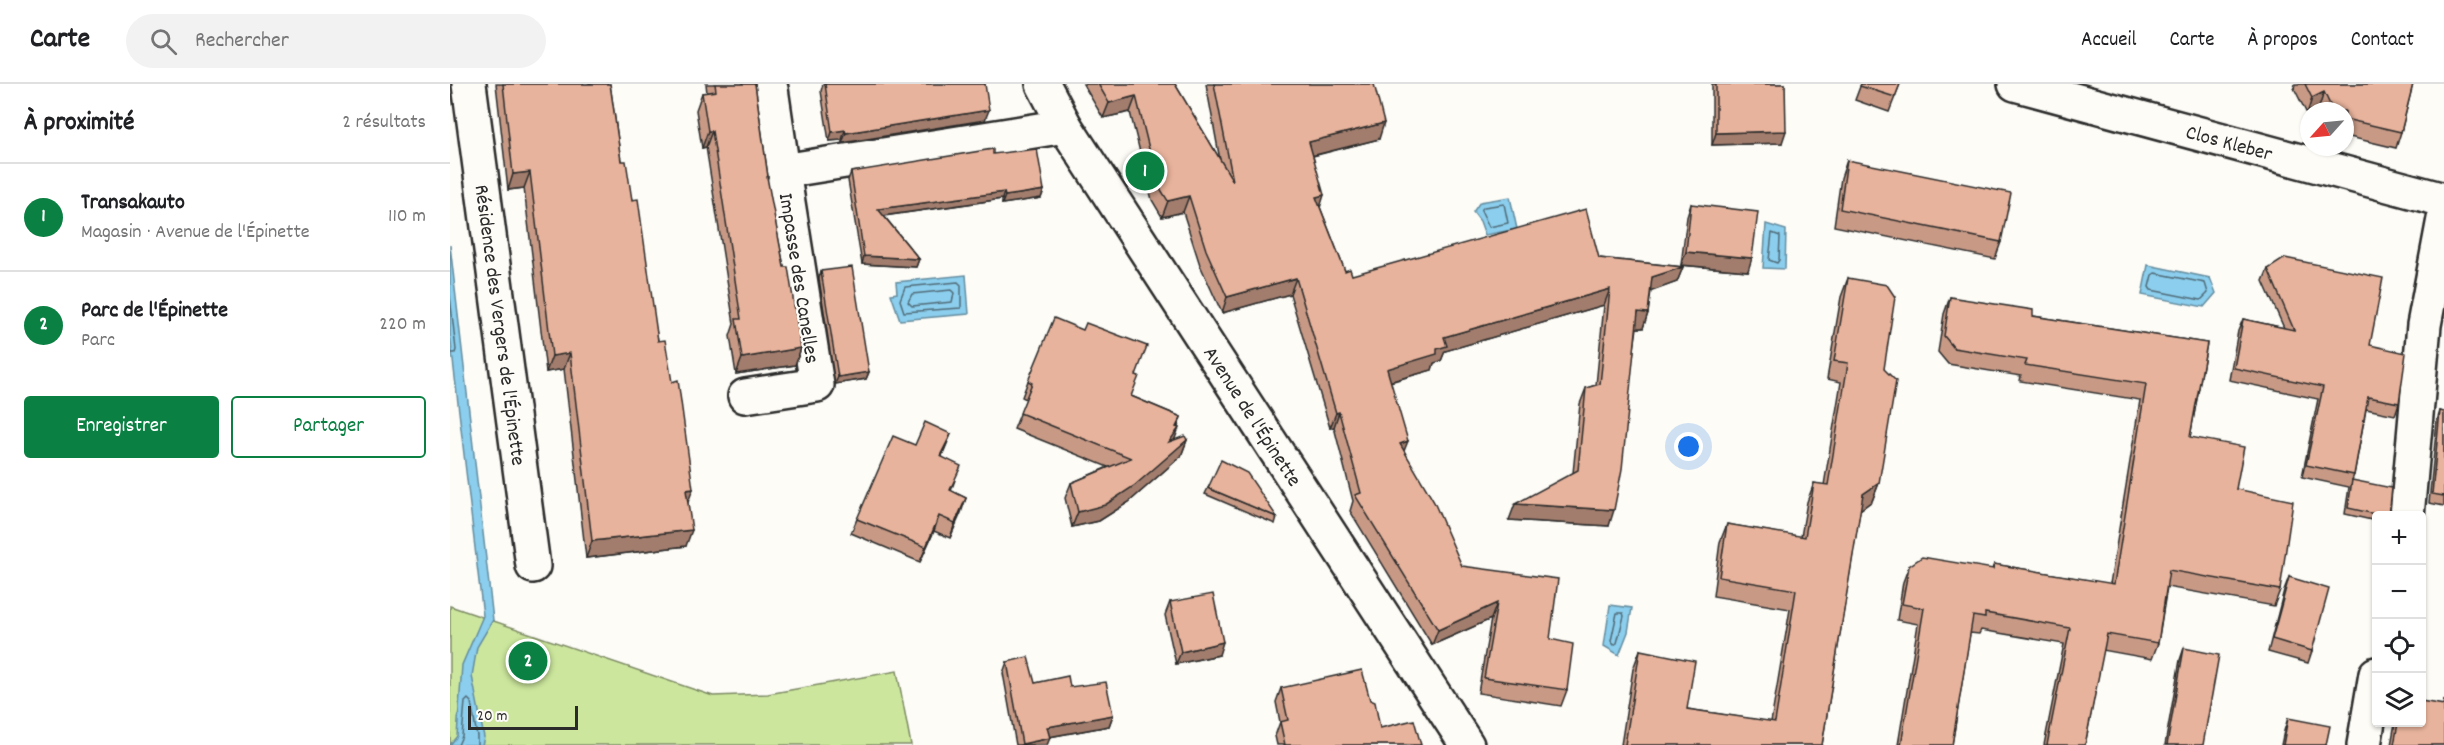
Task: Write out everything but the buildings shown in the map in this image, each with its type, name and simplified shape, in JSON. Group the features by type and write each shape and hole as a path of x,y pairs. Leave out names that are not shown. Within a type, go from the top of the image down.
{"street":[{"name":"Résidence des Vergers de l'Épinette","path":"469,84 533,566"},
{"name":"Avenue de l'Épinette","path":"1043,84 1065,126 1467,745"},
{"name":"Clos Kleber","path":"2015,84 2444,200"},
{"name":"Impasse des Canelles","path":"745,396 817,385 771,89"},
{"name":"Impasse des Canelles","path":"783,171 1065,126"},
{"path":"2407,511 2424,325 2444,219"},
{"path":"2364,745 2372,698"}],"green space":[{"path":"450,606 713,696 768,694 897,671 911,745 450,745"}],"water":[{"path":"1510,197 1517,229 1485,235 1480,221 1473,212 1480,202"},
{"path":"1766,224 1786,230 1785,269 1763,268"},
{"path":"450,245 493,620 477,647 472,676 484,737 482,745 450,745 457,736 462,665 483,616 450,335"},
{"path":"2148,265 2210,278 2216,293 2204,307 2142,295"},
{"path":"966,275 969,314 900,320 891,294 897,293 896,282"},
{"path":"1610,605 1632,608 1628,632 1619,655 1604,646"}],"place":[{"name":"Transakauto","path":"1145,171"},
{"name":"Parc de l'Épinette","path":"528,661"}]}
